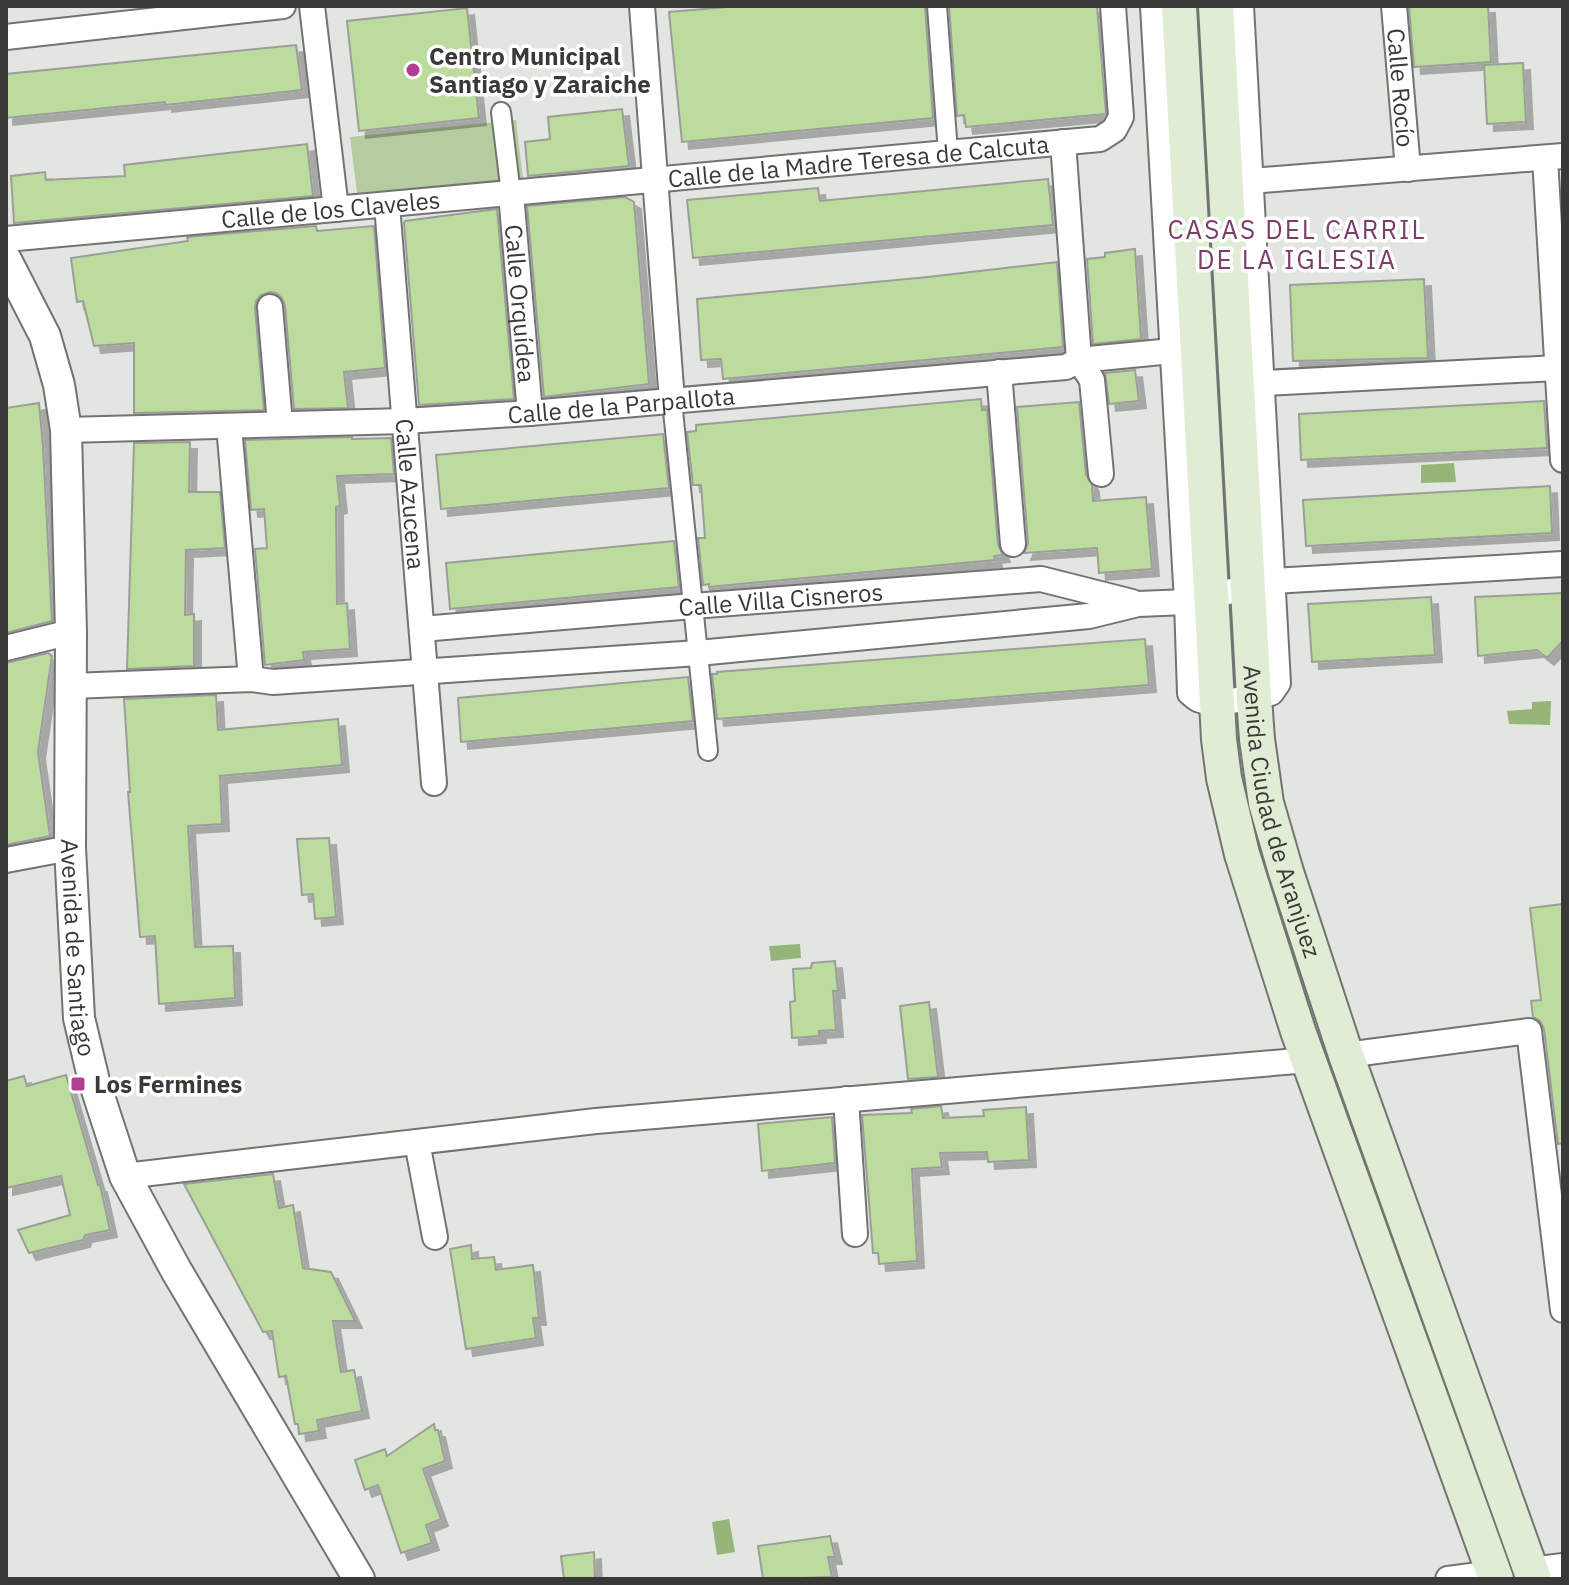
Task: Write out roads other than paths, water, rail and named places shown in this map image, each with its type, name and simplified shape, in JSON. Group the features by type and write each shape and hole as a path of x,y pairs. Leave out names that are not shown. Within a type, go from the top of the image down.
{"main road":[{"name":"Avenida Ciudad de Aranjuez","path":"1179,6 1199,599 1217,701 1224,778 1242,854 1308,1060 1495,1576"},
{"name":"Avenida Ciudad de Aranjuez","path":"1216,6 1261,584 1254,698 1266,803 1346,1055 1543,1572"}],"street":[{"path":"6,37 283,6"},
{"path":"312,6 336,209"},
{"path":"642,6 672,401 708,751"},
{"path":"937,6 948,152"},
{"name":"Calle de la Madre Teresa de Calcuta","path":"655,179 1100,139 1114,130 1121,117 1113,6"},
{"path":"1153,6 1172,351 1199,599"},
{"path":"1241,6 1263,383 1261,584"},
{"name":"Calle Rocío","path":"1394,6 1408,169"},
{"path":"501,112 511,194"},
{"path":"1063,142 1079,360 1092,380 1101,474"},
{"path":"1251,181 1554,157 1557,368 1563,460"},
{"name":"Calle de los Claveles","path":"6,239 655,179"},
{"name":"Calle Orquídea","path":"511,194 530,413"},
{"name":"Calle Azucena","path":"387,205 434,783"},
{"name":"Avenida de Santiago","path":"6,260 45,336 59,385 66,430 71,632 70,848 79,1018 94,1081 125,1176 176,1270 359,1579"},
{"path":"270,307 280,424"},
{"name":"Calle de la Parpallota","path":"66,430 405,421 530,413 1066,367 1079,360 1172,351"},
{"path":"1263,383 1557,368"},
{"path":"999,372 1013,544"},
{"path":"229,426 251,679"},
{"name":"Calle Villa Cisneros","path":"71,686 251,679 273,682 698,653 1089,616 1138,604 1199,599 1261,584 1563,564"},
{"name":"Calle Villa Cisneros","path":"422,629 1041,579 1138,604"},
{"path":"6,648 71,632"},
{"path":"1217,701 1254,698"},
{"path":"6,860 70,848"},
{"path":"1346,1055 1529,1031 1563,1310"},
{"path":"125,1176 596,1121 1308,1060"},
{"path":"846,1099 855,1234"},
{"path":"417,1142 435,1237"},
{"path":"1448,1579 1495,1576"}],"place":[{"name":"Centro Municipal Santiago y Zaraiche","path":"413,70"},
{"name":"Los Fermines","path":"78,1084"}],"district":[{"name":"CASAS DEL CARRIL DE LA IGLESIA","path":"1297,244"}]}
